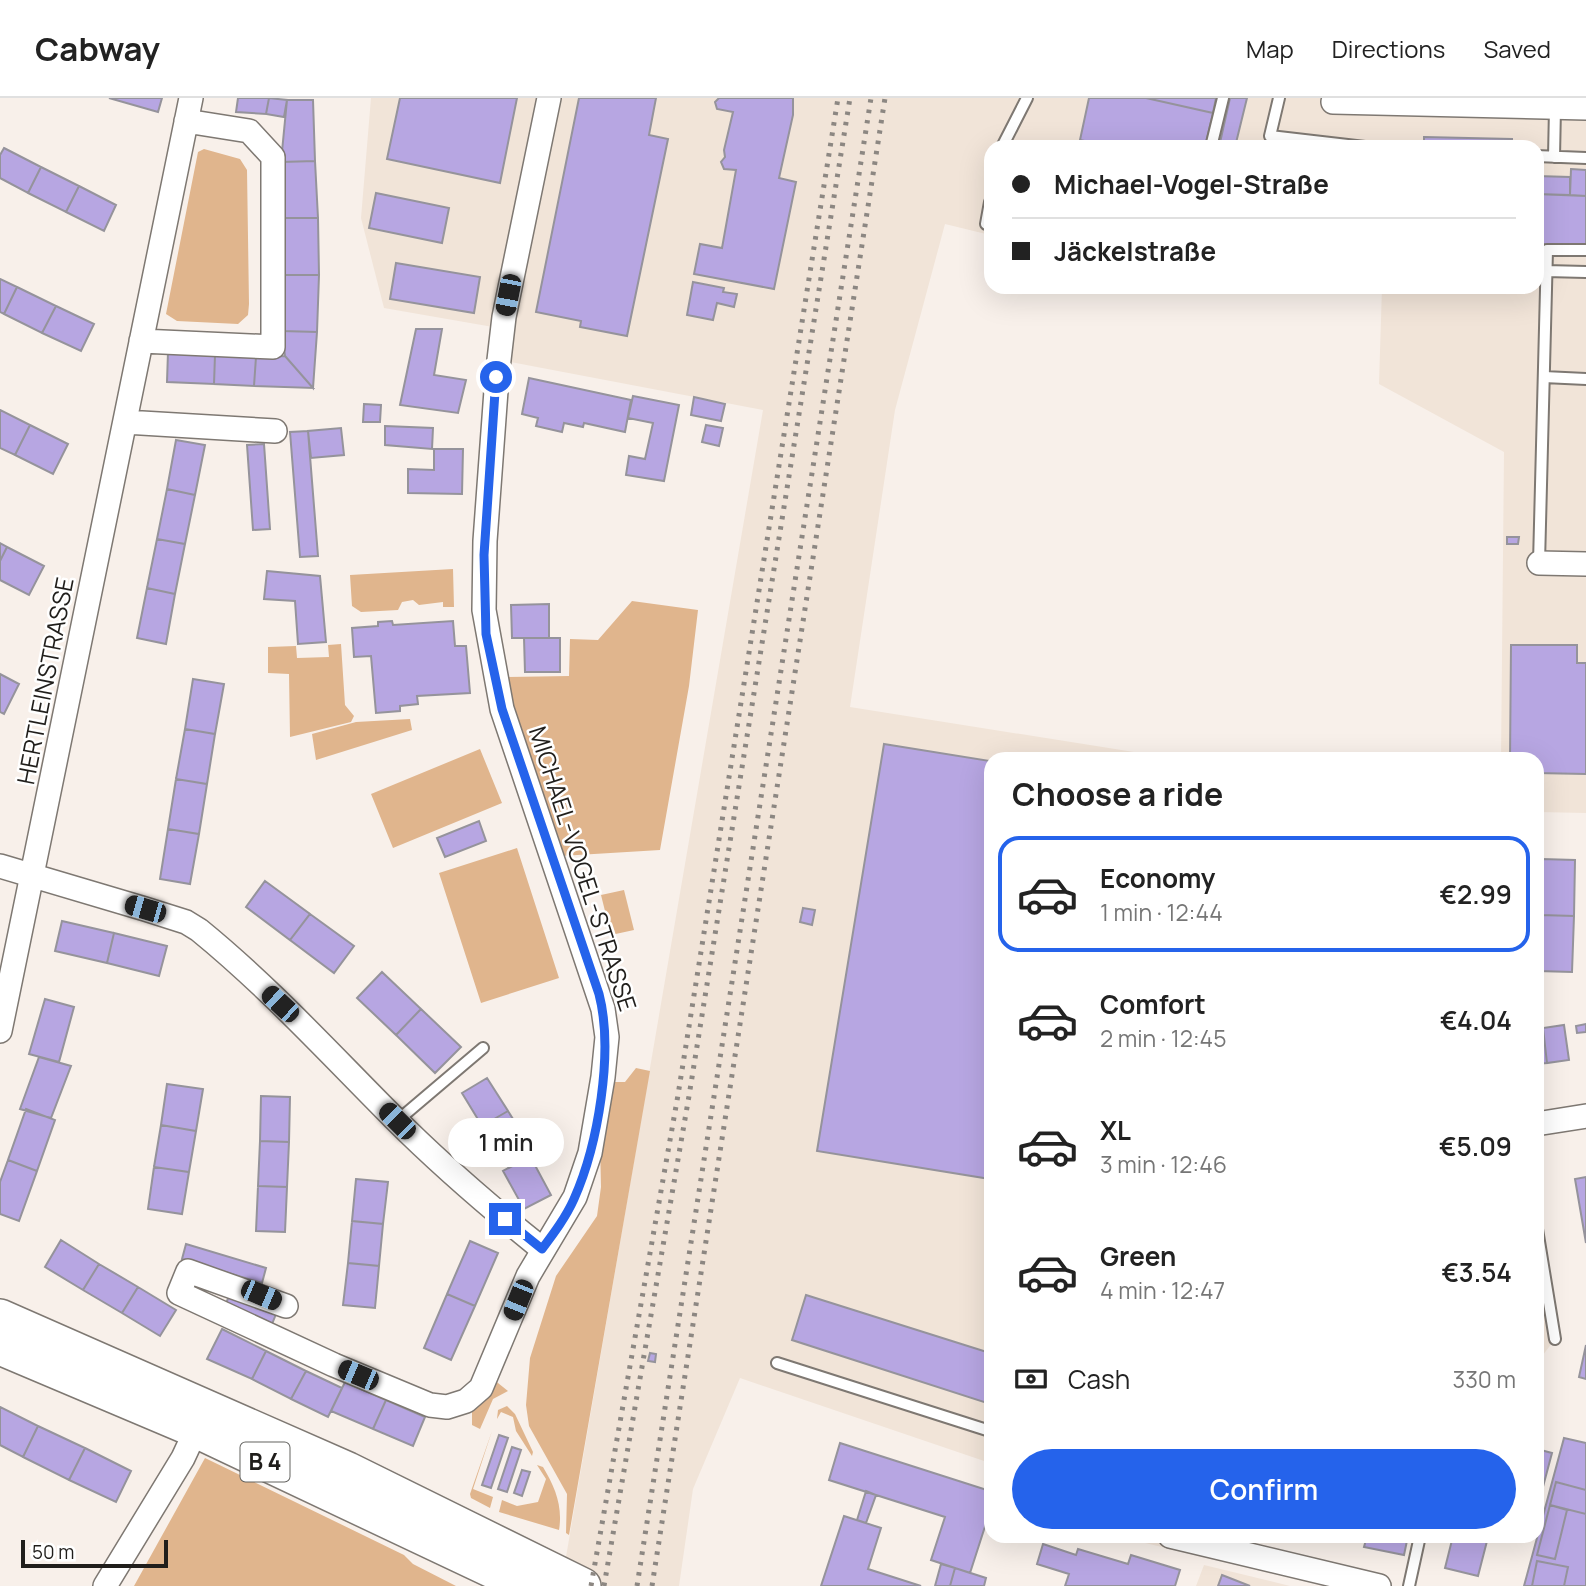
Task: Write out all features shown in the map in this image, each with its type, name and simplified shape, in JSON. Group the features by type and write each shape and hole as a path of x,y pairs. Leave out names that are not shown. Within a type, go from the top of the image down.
{"main road":[{"name":"B 4","path":"0,1317 348,1470 536,1577"},
{"name":"B 4","path":"0,1347 536,1577 583,1586"}],"street":[{"name":"MICHAEL-VOGEL-STRASSE","path":"286,1306 188,1271 179,1293 430,1405 455,1405 472,1397 481,1388 542,1249 572,1205 590,1153 607,1037 599,994 502,709 484,610 485,529 496,377 508,295 549,98"},
{"path":"1329,99 1519,102 1555,108 1586,108"},
{"name":"HERTLEINSTRASSE","path":"0,1031 141,341 189,109 249,131 273,157 273,347 141,341"},
{"path":"125,422 275,431"},
{"path":"1539,563 1586,564"},
{"path":"0,866 176,919 199,930 300,1023 397,1121 490,1207 542,1249"},
{"path":"1544,1123 1586,1116"},
{"path":"105,1586 183,1458 196,1430"},
{"path":"1199,1543 1379,1586"}],"lane":[{"path":"1006,140 1027,98"},
{"path":"1213,140 1223,98"},
{"path":"1269,140 1279,98"},
{"path":"1554,157 1555,108"},
{"path":"1544,156 1586,158"},
{"path":"1539,563 1546,250 1586,250"},
{"path":"1546,271 1586,272"},
{"path":"1544,377 1586,379"},
{"path":"397,1121 483,1048"},
{"path":"1544,1272 1555,1339"},
{"path":"777,1363 984,1429"},
{"path":"1409,1586 1418,1543"}],"shaded area":[{"path":"371,98 1586,98 1586,813 1544,812 1544,752 1501,752 1504,452 1379,384 1382,294 1544,294 1544,140 984,140 984,234 945,224 895,410 850,707 1134,752 984,752 984,1461 740,1378 693,1489 679,1586 561,1586 763,410 489,358 493,327 384,308 361,218"},
{"path":"204,149 240,159 247,170 249,304 248,315 238,324 177,321 166,314 198,152"},
{"path":"453,569 454,607 443,607 443,602 419,605 413,600 402,602 398,610 361,612 352,606 350,575"},
{"path":"632,601 698,610 689,686 660,850 561,856 502,677 569,676 570,639 598,640"},
{"path":"341,644 345,705 354,716 351,722 290,737 289,674 268,673 268,647 296,646 297,658 329,657 328,645"},
{"path":"410,719 412,730 316,760 312,734 356,722"},
{"path":"480,749 502,803 393,848 371,794"},
{"path":"517,848 559,978 481,1003 439,873"},
{"path":"624,890 634,930 611,935 601,895"},
{"path":"636,1068 650,1071 569,1535 566,1533 567,1494 529,1426 526,1405 530,1358 556,1276 597,1216 601,1187 600,1143 611,1082 625,1082"},
{"path":"1544,1272 1555,1339 1544,1354"},
{"path":"493,1379 508,1391 493,1399 480,1429 472,1425 472,1410"},
{"path":"507,1406 515,1414 533,1452 532,1456 516,1431 513,1417 501,1412 497,1419 498,1410"},
{"path":"492,1431 473,1489 493,1497 490,1508 471,1498 470,1494"},
{"path":"205,1458 404,1555 413,1564 456,1586 134,1586"},
{"path":"537,1465 543,1467 557,1497 559,1530 499,1512 502,1500 517,1506 538,1502 546,1479"},
{"path":"1145,1543 1215,1543 1208,1558"},
{"path":"1204,1565 1290,1586 1196,1586"}],"building":[{"path":"109,98 162,98 158,112"},
{"path":"238,98 269,98 266,114 236,112"},
{"path":"269,98 287,100 284,117 266,114"},
{"path":"400,98 517,98 500,183 387,159"},
{"path":"579,98 656,98 649,135 668,139 627,336 580,327 581,321 536,312"},
{"path":"719,98 793,98 793,115 779,178 796,182 774,289 694,274 700,244 722,248 736,170 724,169 721,162 725,157 724,150 733,112 717,109 715,102"},
{"path":"1089,98 1146,98 1213,113 1207,140 1080,140"},
{"path":"1146,98 1216,98 1213,113"},
{"path":"1230,98 1247,98 1237,140 1221,140"},
{"path":"287,100 313,100 315,161 281,162"},
{"path":"1424,137 1512,139 1512,140 1424,140"},
{"path":"4,148 41,167 28,193 0,178 0,155"},
{"path":"315,161 318,218 282,218 281,162"},
{"path":"41,167 79,186 66,212 28,193"},
{"path":"1571,169 1586,170 1586,196 1570,195"},
{"path":"1544,176 1570,177 1570,195 1544,194"},
{"path":"79,186 116,205 104,231 66,212"},
{"path":"376,193 449,208 442,243 369,228"},
{"path":"1544,194 1586,196 1586,245 1544,244"},
{"path":"282,218 318,218 319,275 283,275"},
{"path":"396,263 480,277 474,313 390,299"},
{"path":"283,275 319,275 317,332 282,331"},
{"path":"0,279 17,287 4,314 0,312"},
{"path":"693,282 724,288 723,292 737,294 734,307 717,303 713,320 687,315"},
{"path":"17,287 56,306 42,333 4,314"},
{"path":"56,306 94,324 81,351 42,333"},
{"path":"416,329 442,329 434,375 466,380 458,413 400,405"},
{"path":"282,331 317,332 313,388 285,356"},
{"path":"168,352 215,355 214,384 167,382"},
{"path":"215,355 256,357 254,386 214,384"},
{"path":"285,356 313,388 254,386 256,357"},
{"path":"529,378 631,400 625,432 584,423 583,427 564,423 562,432 536,426 538,418 522,414"},
{"path":"633,396 679,405 664,481 626,475 629,456 645,459 653,423 628,418"},
{"path":"694,397 725,404 721,421 691,415"},
{"path":"364,404 381,405 380,422 363,422"},
{"path":"0,410 30,425 15,455 0,448"},
{"path":"30,425 68,444 53,474 15,455"},
{"path":"706,425 723,428 719,446 702,442"},
{"path":"385,426 433,428 432,449 385,445"},
{"path":"341,428 344,455 311,458 308,431"},
{"path":"308,431 318,556 300,557 290,432"},
{"path":"176,440 205,445 195,495 167,489"},
{"path":"264,444 270,529 253,530 247,445"},
{"path":"434,449 463,449 462,494 408,493 408,469 434,470"},
{"path":"167,489 195,495 185,544 157,539"},
{"path":"1507,537 1519,537 1518,544 1507,544"},
{"path":"157,539 185,544 175,594 147,588"},
{"path":"0,543 7,547 0,561"},
{"path":"7,547 44,566 29,595 0,580 0,561"},
{"path":"267,571 320,576 326,642 298,644 295,601 264,599"},
{"path":"147,588 175,594 166,644 137,638"},
{"path":"549,604 549,638 512,638 511,605"},
{"path":"392,621 393,625 453,621 455,646 466,646 470,693 417,696 418,704 400,706 400,711 376,713 371,656 354,657 352,628 378,626 378,622"},
{"path":"524,638 560,638 560,672 525,672"},
{"path":"1511,645 1577,645 1577,663 1586,663 1586,774 1544,773 1544,752 1510,752"},
{"path":"0,674 19,684 4,714 0,712"},
{"path":"193,679 224,684 215,734 185,729"},
{"path":"185,729 215,734 207,784 176,779"},
{"path":"884,744 984,760 984,1178 817,1151"},
{"path":"176,779 207,784 199,834 168,829"},
{"path":"479,821 486,841 445,857 437,838"},
{"path":"168,829 199,834 190,884 160,879"},
{"path":"1544,859 1575,860 1574,916 1544,915"},
{"path":"265,881 310,914 290,940 246,907"},
{"path":"803,908 815,910 812,925 800,922"},
{"path":"310,914 354,946 334,973 290,940"},
{"path":"1544,915 1574,916 1572,972 1544,971"},
{"path":"62,921 114,933 107,963 55,951"},
{"path":"114,933 167,946 159,976 107,963"},
{"path":"382,972 421,1009 396,1035 357,998"},
{"path":"45,999 74,1007 59,1062 29,1054"},
{"path":"421,1009 461,1047 435,1073 396,1035"},
{"path":"1586,1024 1586,1032 1577,1033 1576,1026"},
{"path":"1564,1025 1569,1060 1547,1063 1544,1028"},
{"path":"1544,1037 1547,1063 1544,1063"},
{"path":"39,1057 71,1066 51,1118 20,1109"},
{"path":"487,1078 508,1111 482,1126 462,1093"},
{"path":"167,1084 203,1089 196,1131 161,1125"},
{"path":"261,1096 290,1097 289,1142 260,1141"},
{"path":"26,1109 55,1120 37,1171 8,1160"},
{"path":"508,1111 535,1154 509,1168 482,1126"},
{"path":"161,1125 196,1131 189,1172 154,1167"},
{"path":"260,1141 289,1142 287,1187 258,1186"},
{"path":"530,1156 551,1195 524,1209 503,1171"},
{"path":"8,1160 37,1171 19,1221 0,1214 0,1182"},
{"path":"154,1167 189,1172 182,1214 148,1209"},
{"path":"1586,1177 1586,1243 1575,1179"},
{"path":"356,1179 388,1182 383,1224 352,1221"},
{"path":"258,1186 287,1187 285,1232 256,1231"},
{"path":"352,1221 383,1224 379,1266 348,1263"},
{"path":"61,1240 99,1264 83,1290 45,1267"},
{"path":"470,1241 498,1253 475,1306 447,1294"},
{"path":"186,1244 266,1268 262,1283 182,1259"},
{"path":"348,1263 379,1266 375,1308 343,1305"},
{"path":"99,1264 138,1287 122,1313 83,1290"},
{"path":"138,1287 176,1310 160,1336 122,1313"},
{"path":"230,1294 276,1314 270,1329 223,1310"},
{"path":"447,1294 475,1306 451,1360 424,1348"},
{"path":"806,1295 984,1351 984,1402 792,1340"},
{"path":"222,1329 266,1351 252,1379 207,1359"},
{"path":"1586,1345 1586,1379 1579,1377"},
{"path":"266,1351 306,1371 291,1399 252,1379"},
{"path":"650,1353 656,1354 655,1362 648,1361"},
{"path":"306,1371 342,1388 328,1417 291,1399"},
{"path":"345,1382 386,1400 373,1429 331,1411"},
{"path":"386,1400 425,1417 413,1446 373,1429"},
{"path":"0,1407 38,1426 23,1457 0,1445"},
{"path":"38,1426 85,1448 69,1480 23,1457"},
{"path":"499,1435 508,1438 491,1488 482,1485"},
{"path":"1564,1438 1586,1443 1586,1586 1524,1586 1536,1543 1544,1543 1544,1512"},
{"path":"840,1443 984,1489 984,1530 970,1573 931,1560 945,1517 829,1480"},
{"path":"512,1447 521,1450 507,1492 498,1489"},
{"path":"85,1448 131,1471 116,1502 69,1480"},
{"path":"1544,1451 1552,1453 1544,1483"},
{"path":"522,1470 530,1472 522,1496 514,1493"},
{"path":"1556,1482 1586,1490 1586,1514 1550,1505"},
{"path":"866,1491 876,1495 866,1523 857,1520"},
{"path":"1550,1505 1567,1510 1555,1559 1537,1555 1540,1543 1544,1543 1544,1528"},
{"path":"844,1516 881,1528 868,1569 921,1586 821,1586"},
{"path":"1365,1543 1407,1543 1404,1555 1364,1547"},
{"path":"1451,1543 1486,1543 1478,1576 1445,1568"},
{"path":"1043,1544 1076,1555 1078,1549 1128,1564 1131,1555 1180,1570 1175,1586 1065,1586 1069,1574 1037,1564"},
{"path":"1537,1561 1568,1567 1564,1586 1532,1586"},
{"path":"941,1564 955,1568 950,1586 935,1586"},
{"path":"955,1568 986,1578 984,1586 950,1586"},
{"path":"1222,1575 1250,1586 1218,1586"}],"railway":[{"path":"591,1586 678,1095 838,98"},
{"path":"604,1586 689,1096 850,98"},
{"path":"637,1586 871,98"},
{"path":"652,1586 885,98"}],"route":[{"path":"496,377 484,555 486,634 502,709 599,994 607,1037 590,1153 568,1212 542,1249 505,1219"}]}
